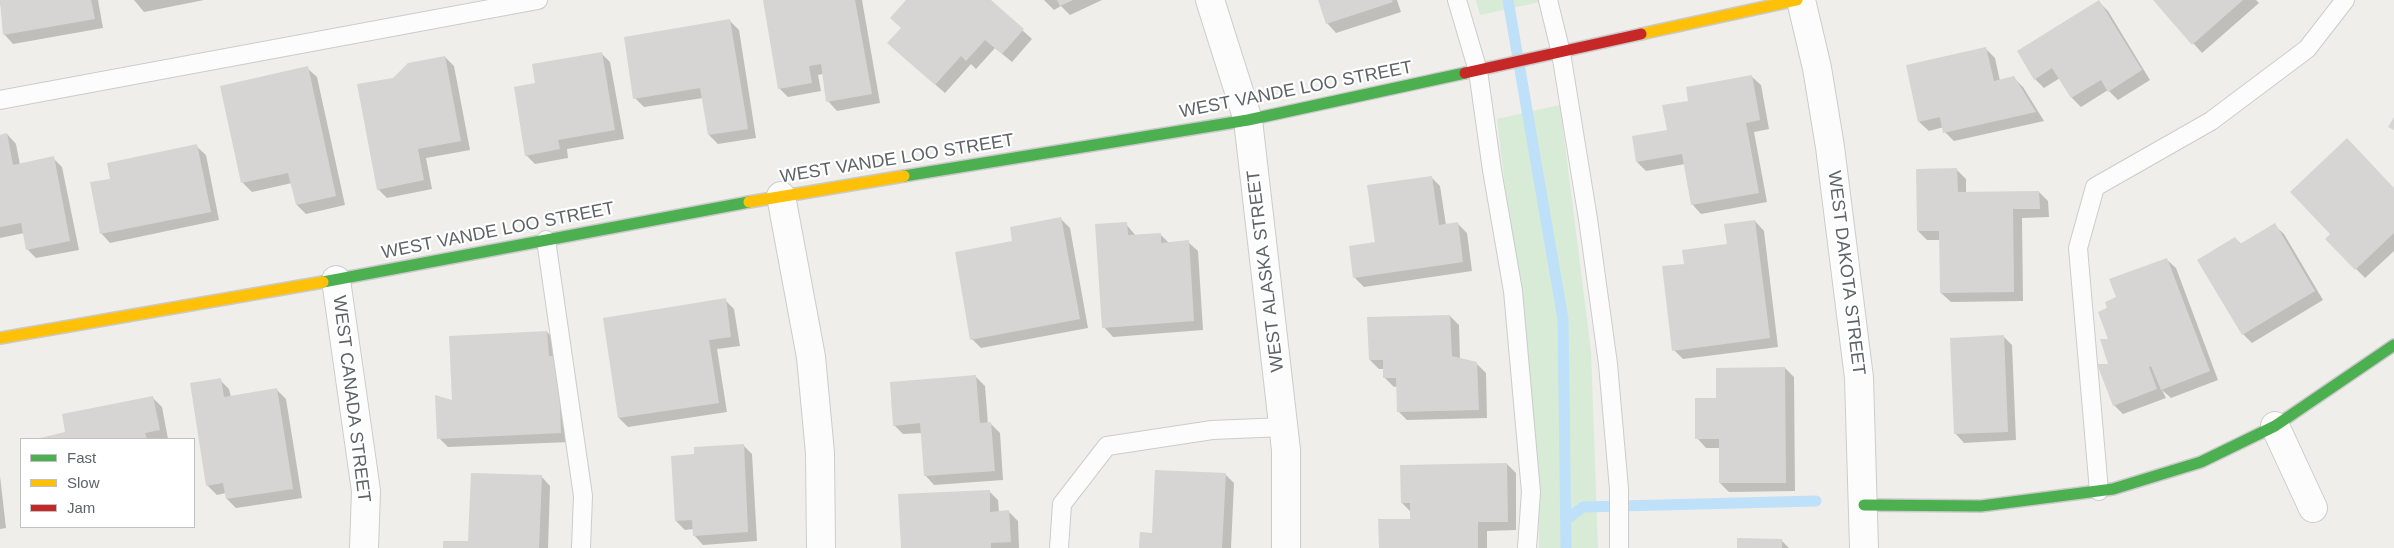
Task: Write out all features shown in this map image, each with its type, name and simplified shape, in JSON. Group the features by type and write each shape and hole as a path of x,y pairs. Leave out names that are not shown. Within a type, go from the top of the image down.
{"street":[{"name":"WEST ALASKA STREET","path":"1210,0 1248,120 1284,427 1286,450 1286,548"},
{"name":"WEST VANDE LOO STREET","path":"0,338 336,280 781,196 1248,120 1799,0"},
{"name":"WEST DAKOTA STREET","path":"1799,0 1817,68 1830,148 1860,378 1864,548"},
{"path":"781,196 811,357 820,453 821,548"},
{"name":"WEST CANADA STREET","path":"336,280 366,491 364,548"},
{"path":"1864,505 1981,506 2113,489 2201,462 2275,426 2394,345"},
{"path":"2275,426 2313,508"}],"lane":[{"path":"0,100 538,0"},
{"path":"1457,0 1478,71 1492,170 1513,291 1531,492 1528,548"},
{"path":"1548,0 1560,53 1588,219 1608,364 1619,489 1620,548"},
{"path":"2099,491 2078,248 2095,186 2211,120 2307,49 2345,0"},
{"path":"546,240 583,496 581,548"},
{"path":"1059,548 1062,504 1107,446 1212,430 1284,427"}],"green space":[{"path":"1476,0 1539,0 1540,2 1480,15"},
{"path":"1560,105 1591,351 1598,548 1539,548 1537,462 1497,119"}],"building":[{"path":"0,0 91,0 95,19 3,35"},
{"path":"763,0 855,0 872,94 826,102 821,64 809,66 812,83 778,89"},
{"path":"906,0 991,0 1024,29 1002,54 985,40 966,61 961,56 935,85 887,43 901,28 890,18"},
{"path":"1057,0 1073,0 1060,6"},
{"path":"1318,0 1392,0 1393,2 1326,24"},
{"path":"2099,0 2142,70 2108,92 2101,80 2071,98 2052,68 2034,80 2017,51"},
{"path":"2153,0 2243,0 2192,45"},
{"path":"730,19 748,129 708,135 700,88 633,99 624,37"},
{"path":"1986,47 1994,81 2014,76 2036,112 1943,133 1940,117 1918,122 1906,65"},
{"path":"602,52 615,130 558,140 560,149 525,156 514,87 535,83 532,64"},
{"path":"445,56 461,141 418,149 424,180 377,190 357,84 393,78 408,63"},
{"path":"308,66 336,196 296,205 288,173 241,183 220,86"},
{"path":"1752,75 1760,120 1746,123 1759,193 1691,205 1682,154 1636,162 1632,136 1667,130 1662,105 1688,101 1686,87"},
{"path":"2394,117 2394,130 2388,127"},
{"path":"7,133 13,165 54,156 70,241 26,250 21,223 0,227 0,135"},
{"path":"2347,138 2394,188 2394,233 2355,270 2325,239 2330,234 2290,192"},
{"path":"197,144 211,212 100,234 90,182 110,179 107,163"},
{"path":"1957,168 1958,192 2039,191 2040,209 2013,209 2014,292 1940,293 1939,231 1917,231 1916,169"},
{"path":"1432,176 1439,225 1458,222 1463,262 1353,278 1349,246 1375,242 1367,185"},
{"path":"1061,217 1080,319 970,340 955,252 1012,241 1010,227"},
{"path":"1755,220 1770,338 1672,351 1662,266 1684,264 1682,250 1727,244 1724,224"},
{"path":"1127,222 1128,235 1161,233 1161,243 1189,240 1194,321 1102,328 1095,224"},
{"path":"2275,223 2315,291 2242,335 2197,260 2235,237 2240,244"},
{"path":"2167,258 2210,371 2161,390 2151,366 2149,367 2157,389 2113,406 2097,364 2108,364 2100,339 2108,339 2098,312 2107,308 2105,302 2116,297 2109,279"},
{"path":"726,298 731,337 709,340 719,403 618,418 603,318"},
{"path":"1450,315 1452,356 1477,362 1479,410 1397,412 1396,378 1383,378 1383,360 1369,360 1367,317"},
{"path":"547,331 549,356 558,356 561,433 437,439 435,395 452,400 449,336"},
{"path":"2004,335 2008,432 1954,434 1950,338"},
{"path":"1785,367 1786,483 1719,483 1719,439 1695,439 1695,398 1716,398 1716,368"},
{"path":"976,375 980,423 991,422 995,471 924,476 920,423 893,426 890,382"},
{"path":"221,378 224,397 277,388 293,489 226,499 223,483 206,486 190,383"},
{"path":"153,396 160,430 145,433 147,438 40,438 65,432 62,414"},
{"path":"744,444 748,532 693,536 692,520 675,521 671,456 694,454 694,447"},
{"path":"1507,463 1508,522 1478,522 1478,548 1379,548 1378,519 1410,519 1410,503 1401,503 1400,465"},
{"path":"1155,470 1226,473 1222,548 1139,548 1140,532 1152,533"},
{"path":"471,473 542,475 539,548 443,548 443,541 468,541"},
{"path":"990,490 990,512 1009,510 1011,542 991,543 991,548 901,548 898,494"},
{"path":"1737,538 1782,539 1782,548 1737,548"}],"waterway":[{"path":"1508,0 1563,319 1566,548"},
{"path":"1566,520 1583,507 1816,501"}],"traffic: fast":[{"path":"904,176 1248,120 1465,73"},
{"path":"323,282 749,202"},
{"path":"1864,505 1981,506 2113,489 2201,462 2275,426 2394,345"}],"traffic: slow":[{"path":"1641,34 1797,0"},
{"path":"749,202 904,176"},
{"path":"0,338 323,282"}],"traffic: jam":[{"path":"1465,73 1641,34"}]}
